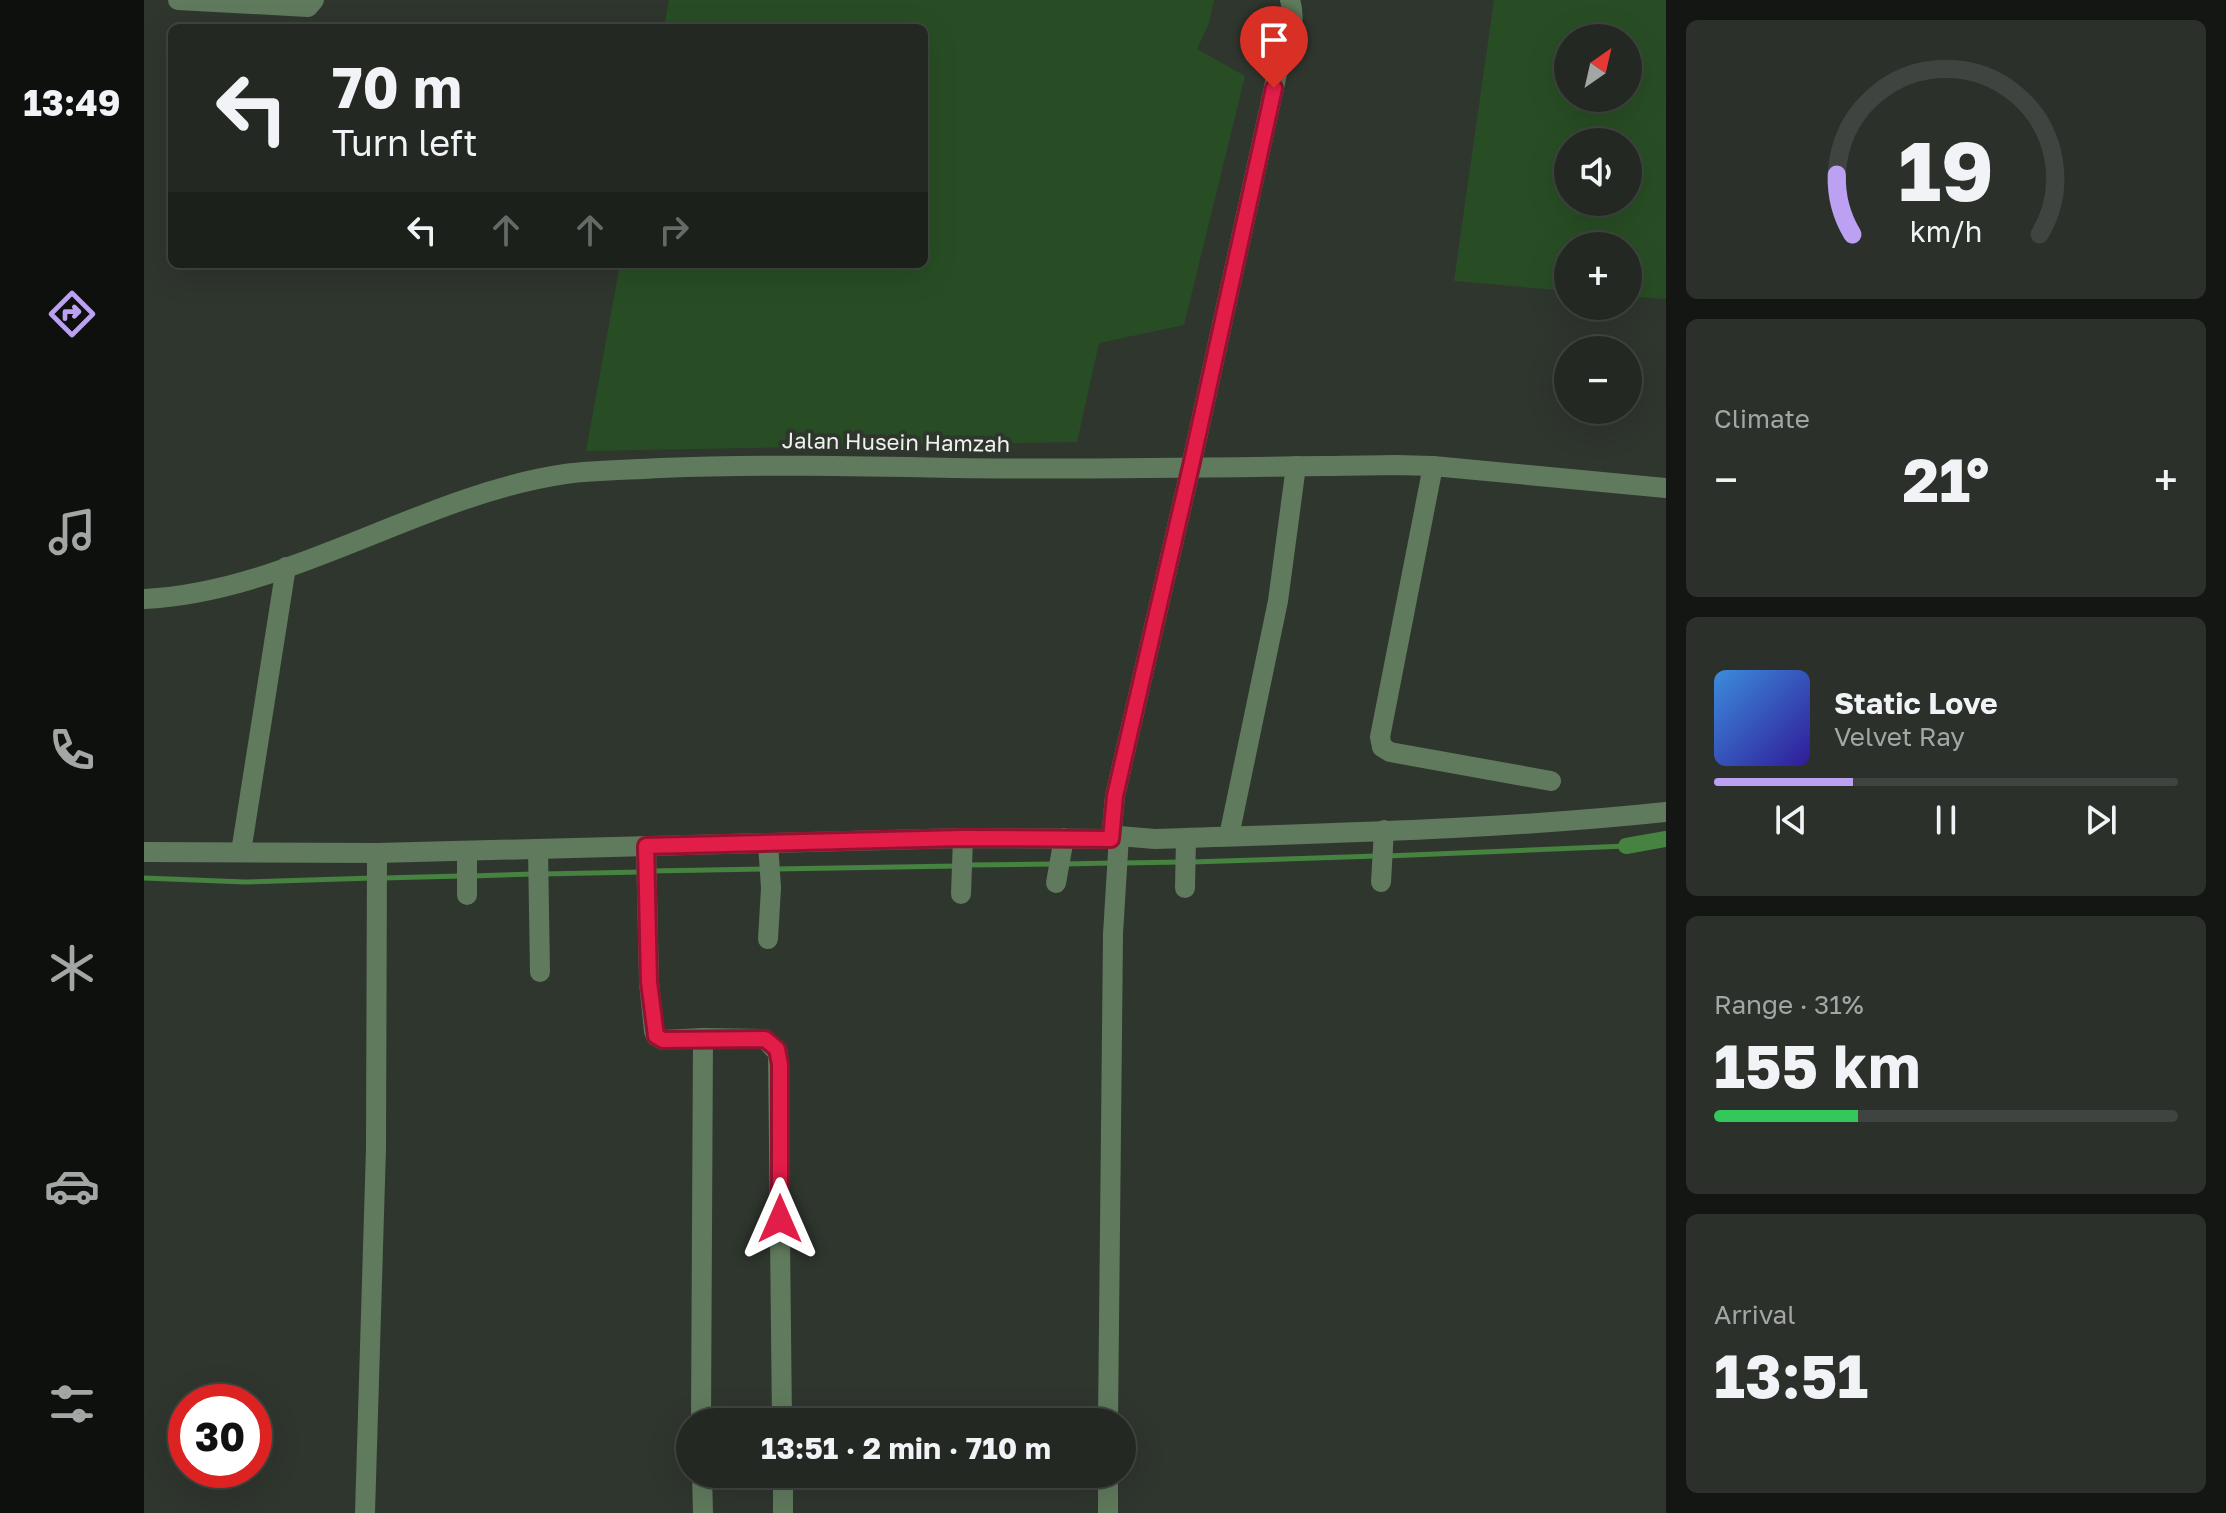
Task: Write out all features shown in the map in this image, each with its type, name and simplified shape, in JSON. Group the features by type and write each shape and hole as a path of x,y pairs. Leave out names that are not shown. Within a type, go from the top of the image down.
{"street":[{"path":"178,0 308,7 314,0"},
{"path":"1108,1408 1115,796 1280,60 1290,36 1294,13 1290,0"},
{"name":"Jalan Husein Hamzah","path":"144,599 222,587 334,551 414,517 488,492 570,473 757,464 958,468 1433,466 1666,488"},
{"path":"1229,836 1278,601 1296,466"},
{"path":"1433,466 1380,737 1382,747 1390,752 1551,781"},
{"path":"241,852 286,567"},
{"path":"144,852 467,858 538,853 646,853 963,842 1116,840 1186,843 1229,836 1384,834 1558,823 1666,812"},
{"path":"1381,876 1384,834"},
{"path":"1057,877 1064,840"},
{"path":"961,889 963,842"},
{"path":"1185,883 1186,843"},
{"path":"768,848 771,888 768,939"},
{"path":"538,853 540,972"},
{"path":"646,853 649,982 656,1036 663,1040 765,1039 778,1053 782,1408"},
{"path":"365,1513 376,1148 377,854"},
{"path":"467,858 467,895"},
{"path":"701,1408 703,1038"},
{"path":"702,1488 703,1513"},
{"path":"783,1488 783,1513"},
{"path":"1108,1488 1108,1513"}],"green space":[{"path":"669,0 1214,0 1209,23 1197,49 1245,76 1184,325 1099,343 1077,442 586,451 619,268 928,268 928,24 665,24"},
{"path":"1494,0 1666,0 1666,299 1642,297 1642,232 1554,232 1554,290 1454,281"}],"waterway":[{"path":"1626,846 1666,839"},
{"path":"1387,856 1626,846"},
{"path":"1191,862 1377,856"},
{"path":"1123,863 1181,862"},
{"path":"1063,864 1113,863"},
{"path":"967,865 1053,864"},
{"path":"775,869 957,866"},
{"path":"651,871 765,869"},
{"path":"543,874 641,872"},
{"path":"471,876 533,874"},
{"path":"383,878 461,876"},
{"path":"144,878 245,882 373,878"}],"route":[{"path":"780,1219 780,1064 777,1049 765,1039 663,1040 654,1031 649,982 646,846 963,838 1111,839 1115,796 1274,88"}]}
